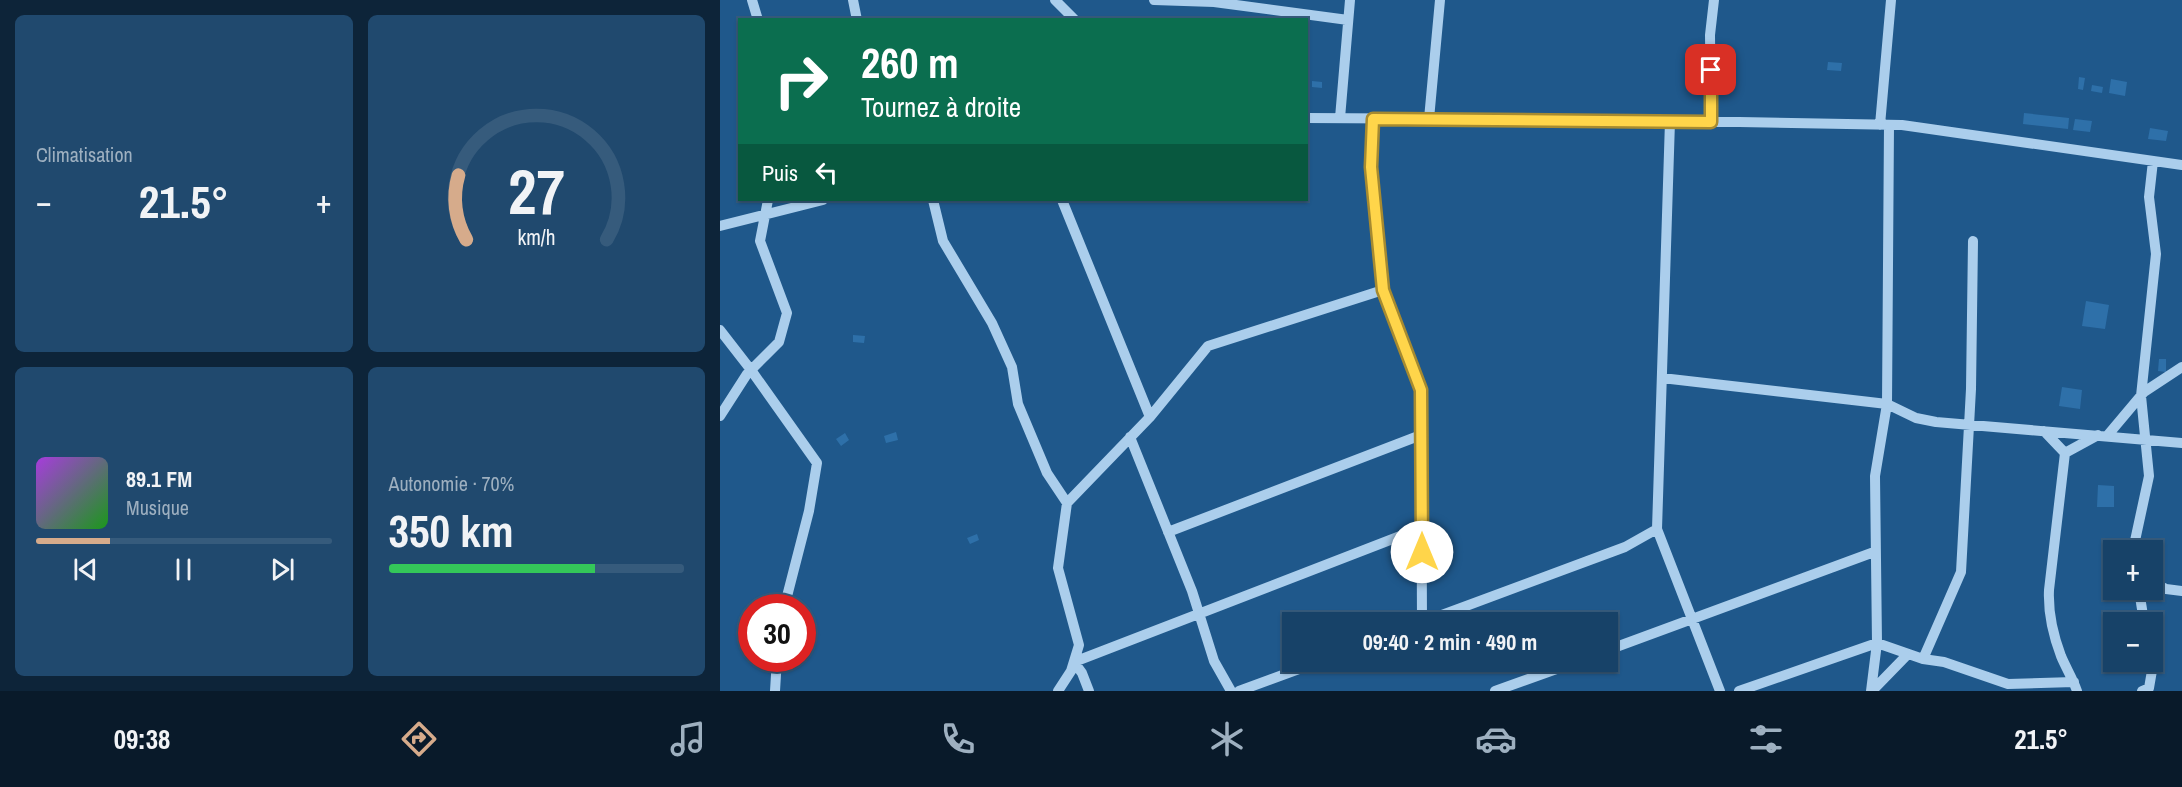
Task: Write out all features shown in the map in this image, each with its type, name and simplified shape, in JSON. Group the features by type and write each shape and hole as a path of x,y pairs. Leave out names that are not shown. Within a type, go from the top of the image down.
{"street":[{"path":"752,0 757,18"},
{"path":"853,0 857,18"},
{"path":"1055,0 1074,18"},
{"path":"1154,0 1226,2 1348,20"},
{"path":"1340,118 1350,0"},
{"path":"1429,119 1440,0"},
{"path":"1711,122 1710,35 1714,0"},
{"path":"1872,691 1877,643 1874,552 1875,476 1887,404 1885,125 1891,0"},
{"path":"1308,118 1885,125 2182,165"},
{"path":"1373,119 1371,167 1383,290 1421,390 1422,612"},
{"path":"1670,121 1657,529 1720,691"},
{"path":"2135,540 2149,476 2141,396 2157,254 2149,197 2153,161"},
{"path":"720,416 751,370 779,342 787,313 760,241 768,201"},
{"path":"720,226 819,201"},
{"path":"933,201 943,241 992,323 1012,367 1018,404 1047,473 1067,503"},
{"path":"1062,201 1150,417"},
{"path":"720,233 765,215"},
{"path":"1923,659 1961,572 1970,425 1972,241"},
{"path":"1058,691 1071,670 1079,645 1058,568 1067,503 1150,417 1208,346 1383,290"},
{"path":"720,330 817,463 809,511 788,594"},
{"path":"2065,453 2103,435 2141,396 2182,367"},
{"path":"1662,378 1887,404 1916,418 1936,422 2182,442"},
{"path":"1738,691 1877,643 1923,659 1944,662 2008,684 2075,687 2061,655 2048,609 2065,453 2044,431"},
{"path":"1168,532 1421,435"},
{"path":"1130,437 1199,613 1214,661 1231,691"},
{"path":"1074,662 1421,528"},
{"path":"1449,612 1625,547 1657,529"},
{"path":"1618,646 1874,552"},
{"path":"2163,588 2182,591"},
{"path":"1872,691 1908,654"},
{"path":"1074,662 1082,673 1089,691"},
{"path":"775,691 776,672"},
{"path":"1239,691 1291,672"},
{"path":"1495,691 1548,672"},
{"path":"2142,691 2149,688 2152,672"}],"building":[{"path":"1828,62 1842,63 1841,71 1827,70"},
{"path":"2079,77 2085,78 2083,90 2078,89"},
{"path":"2111,79 2127,82 2125,96 2109,93"},
{"path":"1312,81 1322,82 1322,88 1312,87"},
{"path":"2092,85 2103,87 2102,93 2091,91"},
{"path":"2024,113 2069,118 2068,129 2023,124"},
{"path":"2075,119 2092,121 2090,132 2073,130"},
{"path":"2150,128 2168,131 2166,141 2148,139"},
{"path":"2086,301 2109,305 2105,329 2082,326"},
{"path":"853,335 865,336 864,343 853,342"},
{"path":"2159,359 2166,359 2166,372 2158,371"},
{"path":"2062,387 2082,390 2080,409 2059,406"},
{"path":"896,432 898,440 886,443 884,436"},
{"path":"845,433 849,440 841,446 836,439"},
{"path":"2098,485 2114,486 2114,507 2097,507"},
{"path":"977,534 979,540 970,544 967,538"}],"route":[{"path":"1422,552 1421,390 1383,290 1371,167 1373,119 1711,122 1711,70"}]}
